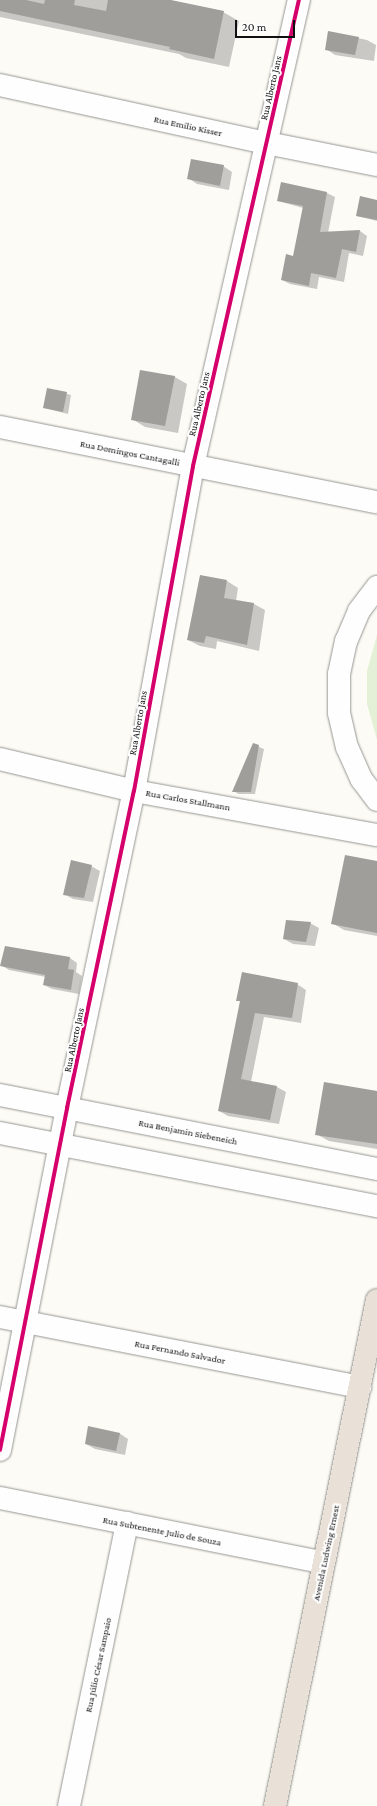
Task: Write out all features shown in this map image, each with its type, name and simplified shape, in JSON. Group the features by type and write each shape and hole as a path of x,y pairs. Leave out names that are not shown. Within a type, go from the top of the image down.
{"highway":[{"name":"Avenida Ludwing Ernest","path":"275,1806 377,1300"}],"street":[{"name":"Rua Alberto Jans","path":"0,1450 67,1108 134,790 193,466 299,0"},
{"name":"Rua Emilio Kisser","path":"0,85 267,143 377,165"},
{"name":"Rua Domingos Cantagalli","path":"0,427 377,502"},
{"path":"377,587 359,611 346,641 339,674 339,713 347,747 362,780 377,800"},
{"name":"Rua Carlos Stallmann","path":"0,759 134,790 377,835"},
{"name":"Rua Benjamin Siebeneich","path":"0,1095 377,1169"},
{"path":"0,1133 60,1143 377,1206"},
{"name":"Rua Fernando Salvador","path":"0,1317 360,1387"},
{"name":"Rua Subtenente Julio de Souza","path":"0,1498 324,1563"},
{"name":"Rua Júlio César Sampaio","path":"69,1806 127,1523"}],"green space":[{"path":"377,635 377,740 367,704 367,671"}],"building":[{"path":"0,0 26,0 44,4 45,0 75,0 74,5 106,11 108,0 171,0 224,11 214,59 169,49 170,47 0,11"},
{"path":"328,31 359,37 355,55 325,50"},
{"path":"191,159 224,165 220,186 187,179"},
{"path":"281,182 327,192 320,232 360,230 356,252 342,249 336,278 311,273 309,286 281,280 286,254 293,256 303,206 277,201"},
{"path":"360,196 377,200 377,220 356,216"},
{"path":"140,370 175,376 165,426 131,420"},
{"path":"47,388 67,392 63,412 43,408"},
{"path":"200,575 227,580 224,598 254,603 247,645 206,636 204,643 187,640"},
{"path":"253,743 259,745 251,792 232,792"},
{"path":"345,855 377,861 377,933 331,924"},
{"path":"71,860 92,865 84,898 63,895"},
{"path":"286,920 311,922 306,942 283,939"},
{"path":"5,946 70,957 68,969 74,970 71,990 43,985 45,975 0,966"},
{"path":"242,972 298,983 292,1018 255,1013 241,1079 277,1086 270,1120 218,1111 240,1001 236,1001"},
{"path":"324,1082 377,1091 377,1144 315,1135"},
{"path":"88,1426 120,1433 116,1451 85,1444"}],"cycle path":[{"path":"0,1450 67,1108 134,791 193,466 299,0"}]}
